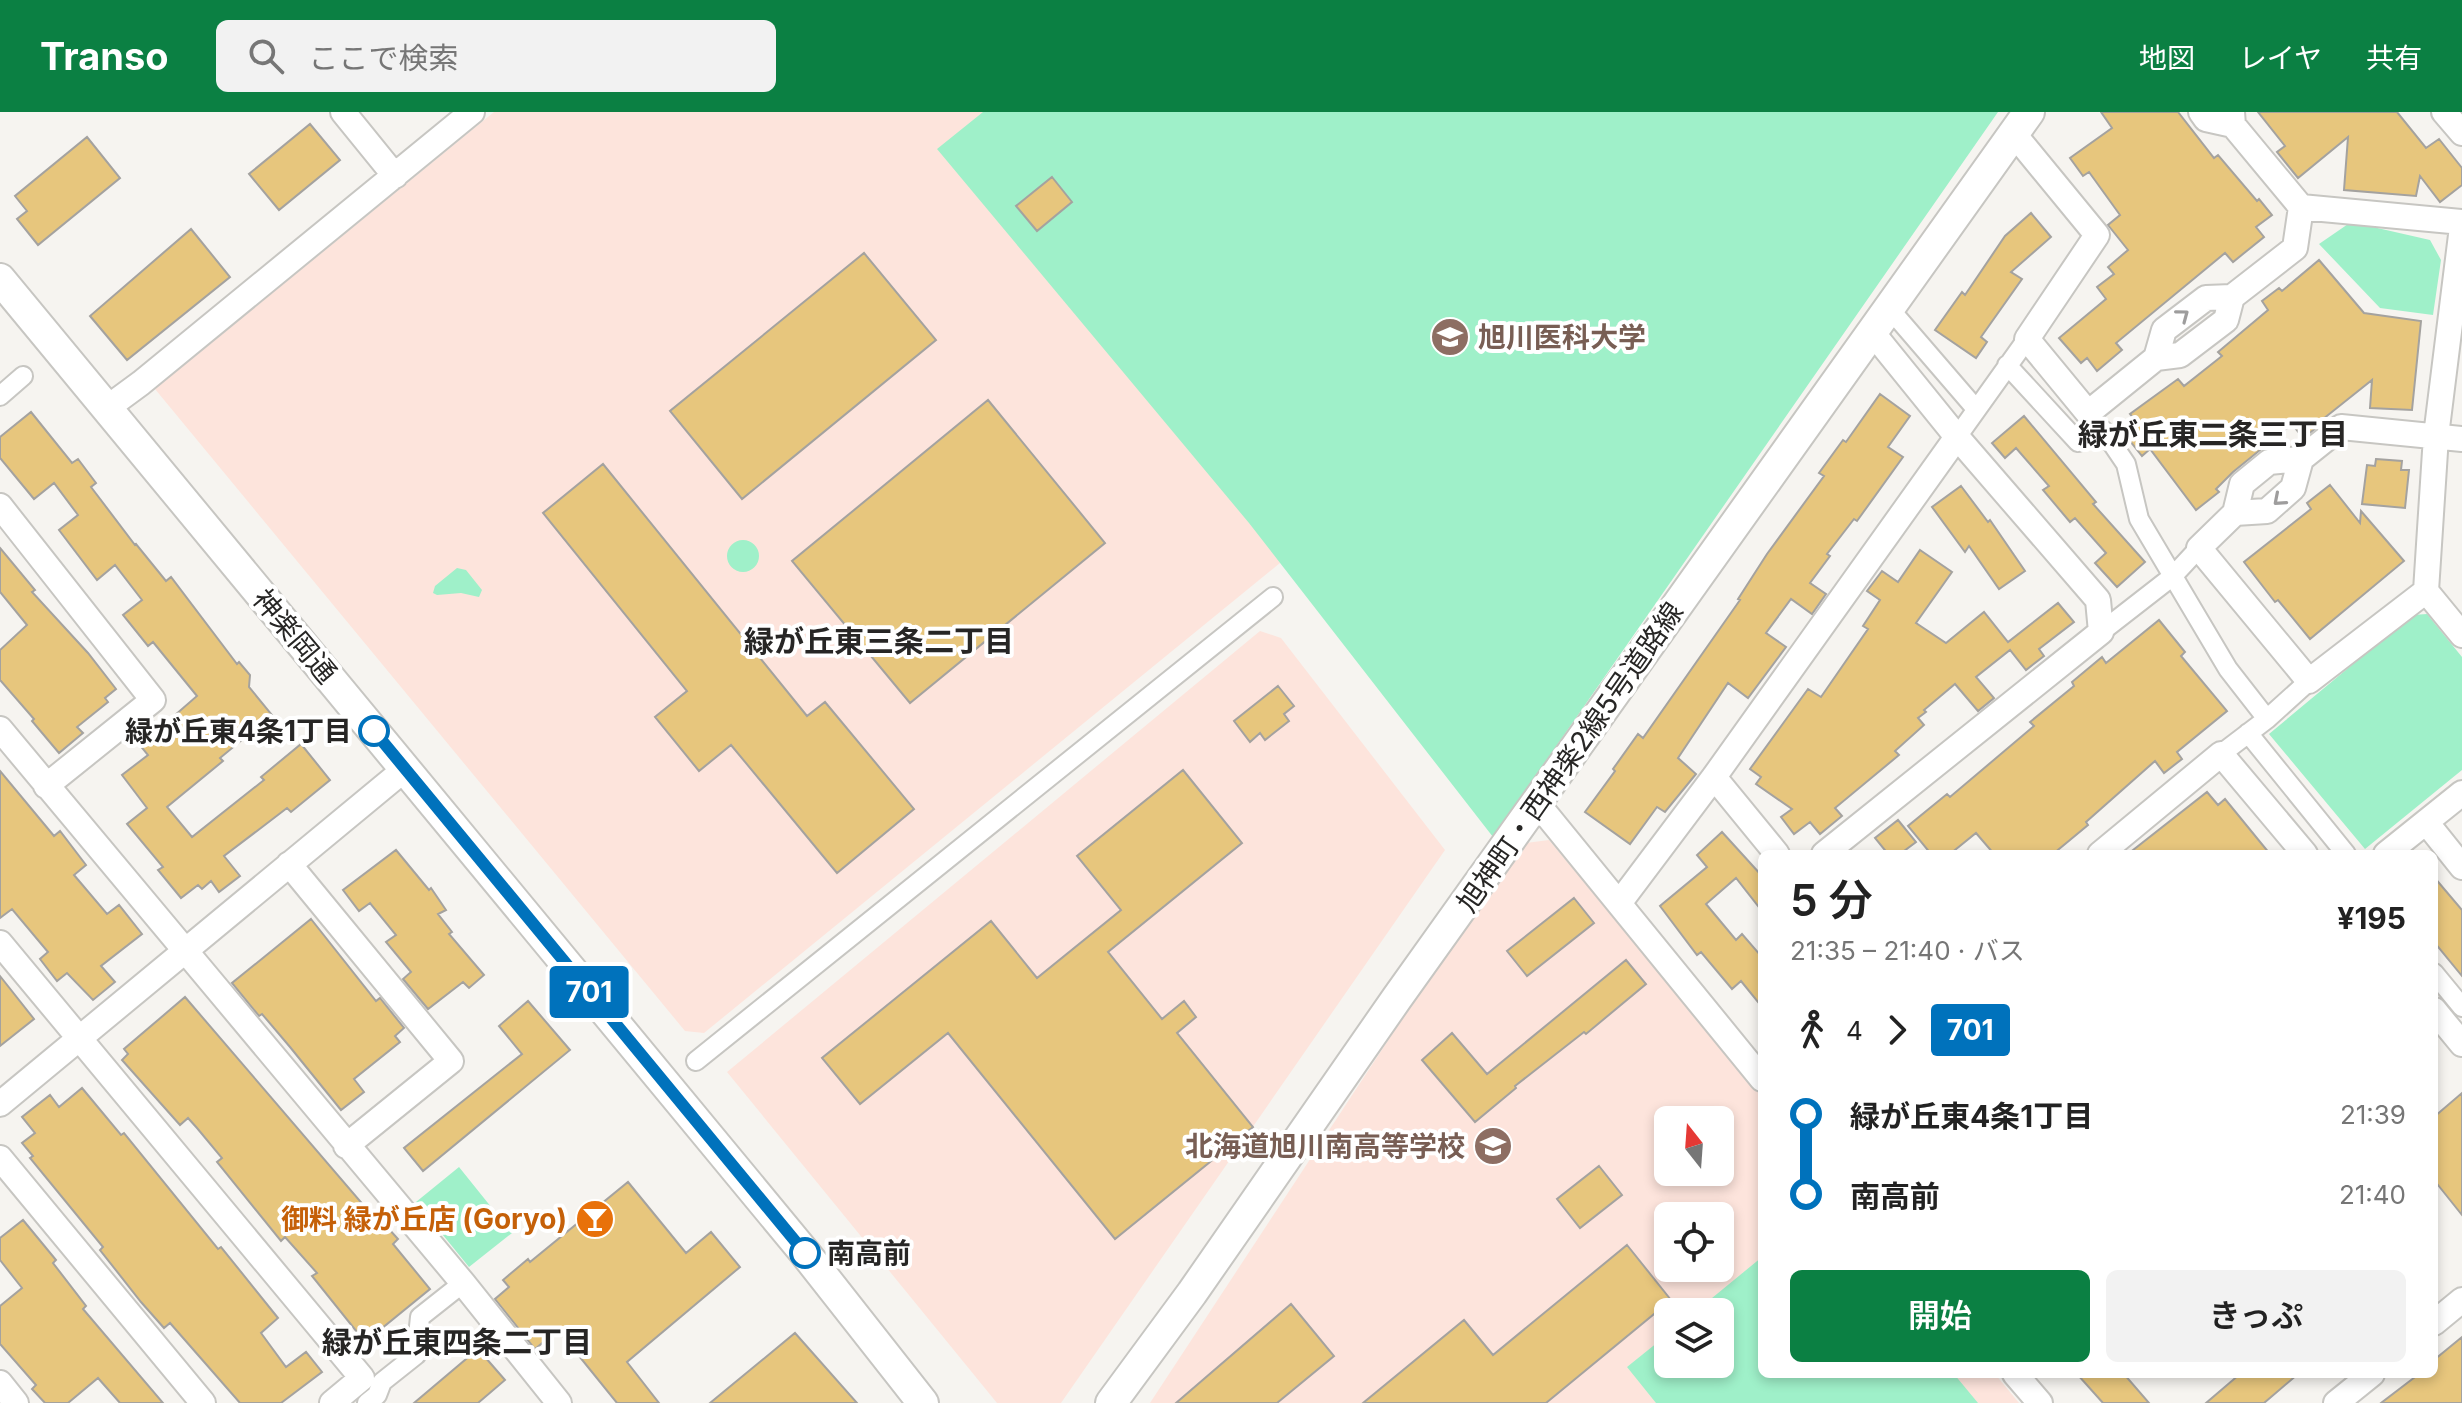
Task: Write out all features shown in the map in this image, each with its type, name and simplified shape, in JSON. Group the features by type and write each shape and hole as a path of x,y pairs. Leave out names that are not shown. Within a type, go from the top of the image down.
{"street":[{"path":"343,112 395,176"},
{"path":"107,408 153,374 472,112"},
{"path":"2201,112 2206,119 2232,119 2301,207 2462,224 2436,436 2426,591 2462,635"},
{"path":"2444,112 2462,133"},
{"path":"1620,902 1714,777 2027,339 2097,235 2021,123"},
{"name":"旭神町・西神楽2線5号道路線","path":"1111,1403 2021,123"},
{"path":"2027,339 2088,413 2156,358 2180,355 2226,320 2232,297 2295,248 2301,207"},
{"name":"神楽岡通","path":"0,279 805,1253 923,1403"},
{"path":"1880,320 1976,409"},
{"path":"1880,320 1957,437 2098,600 2101,632"},
{"path":"2007,365 2078,442 2103,430 2126,464 2139,519 2228,669 2267,719"},
{"path":"0,396 23,376"},
{"path":"1829,850 2173,576 2235,513 2242,484 2269,462 2301,459 2341,427 2462,439"},
{"path":"2235,513 2267,511 2293,488 2301,459"},
{"path":"2,513 153,700 46,786"},
{"path":"2199,548 2309,681"},
{"path":"2105,850 2267,719 2309,681 2426,591"},
{"path":"696,1061 1273,597"},
{"path":"0,729 463,1283 546,1398"},
{"path":"2248,733 2343,850"},
{"path":"2221,754 2302,850"},
{"path":"0,1104 405,769"},
{"path":"1714,777 1774,850"},
{"path":"2391,850 2462,793"},
{"path":"1537,803 1758,1074"},
{"path":"2426,822 2462,867"},
{"path":"289,864 451,1061 346,1146"},
{"path":"0,943 372,1395"},
{"path":"2438,978 2462,1007"},
{"path":"2438,1015 2462,1044"},
{"path":"0,1158 203,1403"},
{"path":"332,1403 372,1395 382,1382 416,1355 420,1317 463,1283"},
{"path":"2438,1320 2462,1300"},
{"path":"2018,1378 2040,1403"},
{"path":"2336,1403 2367,1378"},
{"path":"0,1383 16,1403"}],"shaded area":[{"path":"494,112 1998,112 1280,563 704,1033 685,1031 155,389"},
{"path":"1260,631 1281,638 1445,850 1061,1403 997,1403 727,1072"},
{"name":"北海道旭川南高等学校","path":"1549,840 1758,1090 1758,1378 1998,1378 2019,1403 1150,1403 1517,844"}],"green space":[{"name":"旭川医科大学","path":"983,112 1998,112 1493,837 1249,523 937,149"},
{"path":"2351,222 2430,240 2441,260 2433,315 2380,308 2319,244"},
{"path":"743,540 754,545 759,556 754,567 743,572 732,567 727,556 732,545"},
{"path":"457,568 466,570 482,590 479,597 461,593 433,593 435,586"},
{"path":"2427,614 2462,657 2462,770 2365,849 2269,734 2412,615"},
{"path":"459,1167 512,1233 469,1267 416,1202"},
{"path":"1758,1260 1758,1378 1957,1378 1978,1403 1656,1403 1627,1367 1654,1345 1654,1378 1734,1378 1734,1298 1712,1298"}],"building":[{"path":"2101,112 2178,112 2214,158 2218,155 2272,215 2256,227 2264,237 2233,262 2225,253 2116,343 2122,350 2097,371 2087,358 2081,363 2059,338 2106,299 2097,287 2114,274 2108,267 2128,250 2108,225 2120,215 2089,172 2083,176 2070,158 2112,128"},
{"path":"2258,112 2397,112 2426,148 2439,139 2462,168 2462,185 2440,202 2420,176 2416,196 2344,190 2348,137 2298,178 2277,152 2285,146"},
{"path":"310,124 340,160 279,210 249,174"},
{"path":"87,137 120,178 38,245 17,219 27,211 15,196"},
{"path":"1052,177 1072,202 1037,231 1016,206"},
{"path":"2031,213 2051,237 2011,272 2022,279 1981,337 1987,342 1976,358 1935,330 1962,292 1965,295 2005,236"},
{"path":"191,229 230,277 127,360 90,316"},
{"path":"864,253 936,340 742,499 670,411"},
{"path":"2319,260 2364,313 2421,321 2412,410 2370,408 2372,380 2303,438 2292,424 2233,472 2216,489 2219,492 2196,510 2150,449 2142,456 2122,431 2135,420 2130,414 2178,379 2184,386 2222,356 2218,352 2268,310 2262,301 2279,288 2282,291"},
{"path":"1880,394 1910,416 1888,447 1903,457 1857,521 1854,519 1827,554 1830,556 1810,583 1826,594 1812,614 1791,599 1766,633 1786,647 1748,698 1728,683 1678,758 1696,774 1665,812 1657,807 1630,844 1585,812 1638,734 1643,738 1740,600 1767,554 1824,476 1819,473 1843,440 1846,442"},
{"path":"988,400 1105,543 910,703 792,561"},
{"path":"31,412 72,463 78,459 96,483 91,487 135,545 166,581 171,577 237,664 239,662 250,675 249,687 272,715 167,807 192,837 264,780 261,777 301,744 330,780 291,812 287,808 224,856 240,876 219,892 211,881 202,889 198,885 181,898 158,870 163,867 127,824 147,808 122,775 148,755 134,738 154,722 159,729 197,696 153,642 148,646 123,615 142,600 115,565 97,580 59,530 78,515 54,483 34,499 0,458 0,437"},
{"path":"2024,416 2096,502 2093,504 2145,562 2117,587 2095,563 2106,553 2075,518 2070,522 2043,490 2049,486 2016,448 2005,458 1992,443"},
{"path":"2376,459 2402,461 2401,470 2409,470 2405,508 2362,504 2367,465 2375,466"},
{"path":"603,464 807,716 825,702 914,809 837,873 731,745 699,771 655,717 687,691 543,513"},
{"path":"2330,485 2360,523 2361,511 2404,561 2310,639 2278,600 2275,602 2244,562 2311,509 2307,503"},
{"path":"1961,486 1988,522 1990,520 2025,571 1999,589 1969,546 1965,552 1932,507"},
{"path":"0,548 35,590 32,592 88,653 116,689 105,698 108,702 77,727 83,733 59,753 0,680 0,650 27,625 0,592"},
{"path":"1920,550 1952,572 1916,623 1946,643 1984,612 2008,642 2058,603 2074,622 2039,649 2044,656 2026,670 2010,650 1976,677 1994,698 1978,711 1955,684 1924,710 1926,712 1918,718 1924,725 1895,751 1899,755 1835,808 1842,816 1820,834 1810,822 1794,834 1781,817 1792,809 1756,784 1761,777 1750,769 1808,689 1821,697 1868,629 1863,626 1880,600 1867,591 1882,571 1898,582"},
{"path":"2159,620 2185,652 2181,656 2227,711 2177,752 2182,759 2164,773 2155,761 2058,850 1991,850 1976,833 1955,850 1928,850 1908,826 1947,794 1950,797 2034,726 2030,722 2074,686 2072,682 2102,657 2106,663"},
{"path":"1278,686 1294,706 1284,714 1289,721 1265,740 1260,733 1250,742 1234,721"},
{"path":"1183,770 1242,843 1108,952 1162,1019 1184,1001 1196,1017 1177,1033 1253,1127 1115,1239 948,1033 860,1104 822,1058 991,921 1037,978 1121,910 1077,856"},
{"path":"0,771 54,836 60,831 86,865 74,875 107,914 119,905 142,934 101,966 115,982 93,1000 67,973 57,981 40,959 48,952 12,909 0,918"},
{"path":"2207,792 2218,805 2225,799 2267,850 2133,850"},
{"path":"1898,820 1916,842 1905,850 1885,850 1875,838"},
{"path":"1722,832 1758,872 1758,906 1736,878 1706,904 1736,940 1742,934 1758,952 1758,1002 1741,981 1732,989 1701,952 1697,955 1660,906 1707,867 1697,855"},
{"path":"396,850 429,890 431,888 446,910 438,914 452,932 449,934 484,975 469,988 463,982 428,1009 403,979 411,972 386,942 396,935 370,903 359,911 343,890"},
{"path":"2438,882 2462,910 2462,976 2438,947"},
{"path":"1574,898 1594,923 1527,976 1507,951"},
{"path":"311,919 376,1001 380,998 404,1028 395,1036 400,1042 354,1079 364,1092 341,1110 262,1014 259,1016 232,983"},
{"path":"1626,960 1646,984 1586,1034 1584,1032 1515,1086 1475,1122 1422,1060 1452,1033 1487,1074"},
{"path":"0,976 34,1019 0,1046"},
{"path":"185,997 383,1228 388,1228 398,1239 393,1244 430,1289 365,1342 312,1276 317,1273 285,1237 281,1241 217,1162 222,1158 197,1128 188,1118 180,1125 122,1060 128,1054 124,1049"},
{"path":"528,1001 570,1050 423,1171 404,1148 522,1054 499,1026"},
{"path":"82,1088 121,1135 124,1133 278,1318 261,1333 286,1367 306,1352 322,1372 281,1403 240,1403 170,1323 164,1328 141,1302 100,1250 103,1247 30,1158 33,1156 22,1143 35,1133 22,1117 50,1095 59,1107"},
{"path":"2462,1093 2462,1215 2438,1185 2438,1114"},
{"path":"1599,1166 1622,1195 1580,1228 1557,1199"},
{"path":"628,1182 686,1253 711,1232 740,1267 627,1362 659,1403 617,1403 558,1330 535,1349 495,1299 509,1287 503,1280 528,1259 530,1262"},
{"path":"23,1220 56,1260 53,1263 86,1306 83,1309 163,1403 120,1403 98,1378 68,1403 45,1403 32,1389 36,1385 0,1344 0,1306 22,1288 0,1260 0,1238"},
{"path":"1627,1245 1669,1298 1654,1298 1654,1314 1546,1403 1363,1403 1464,1320 1493,1355"},
{"path":"1291,1304 1334,1356 1277,1403 1176,1403"},
{"path":"795,1333 857,1403 710,1403"},
{"path":"2462,1337 2462,1403 2381,1403 2414,1378 2438,1378 2438,1357"},
{"path":"478,1349 505,1380 478,1403 414,1403"},
{"path":"2081,1378 2127,1378 2149,1403 2103,1403"},
{"path":"2235,1378 2293,1378 2264,1403 2206,1403"}],"bus line":[{"name":"701","path":"374,731 805,1253"}],"place":[{"name":"旭川医科大学","path":"1450,337"},
{"name":"緑が丘東4条1丁目","path":"374,731"},
{"name":"北海道旭川南高等学校","path":"1493,1146"},
{"name":"御料 緑が丘店 (Goryo)","path":"595,1219"},
{"name":"南高前","path":"805,1253"}],"district":[{"name":"緑が丘東二条三丁目","path":"2213,434"},
{"name":"緑が丘東三条二丁目","path":"879,641"},
{"name":"緑が丘東四条二丁目","path":"457,1342"}]}
